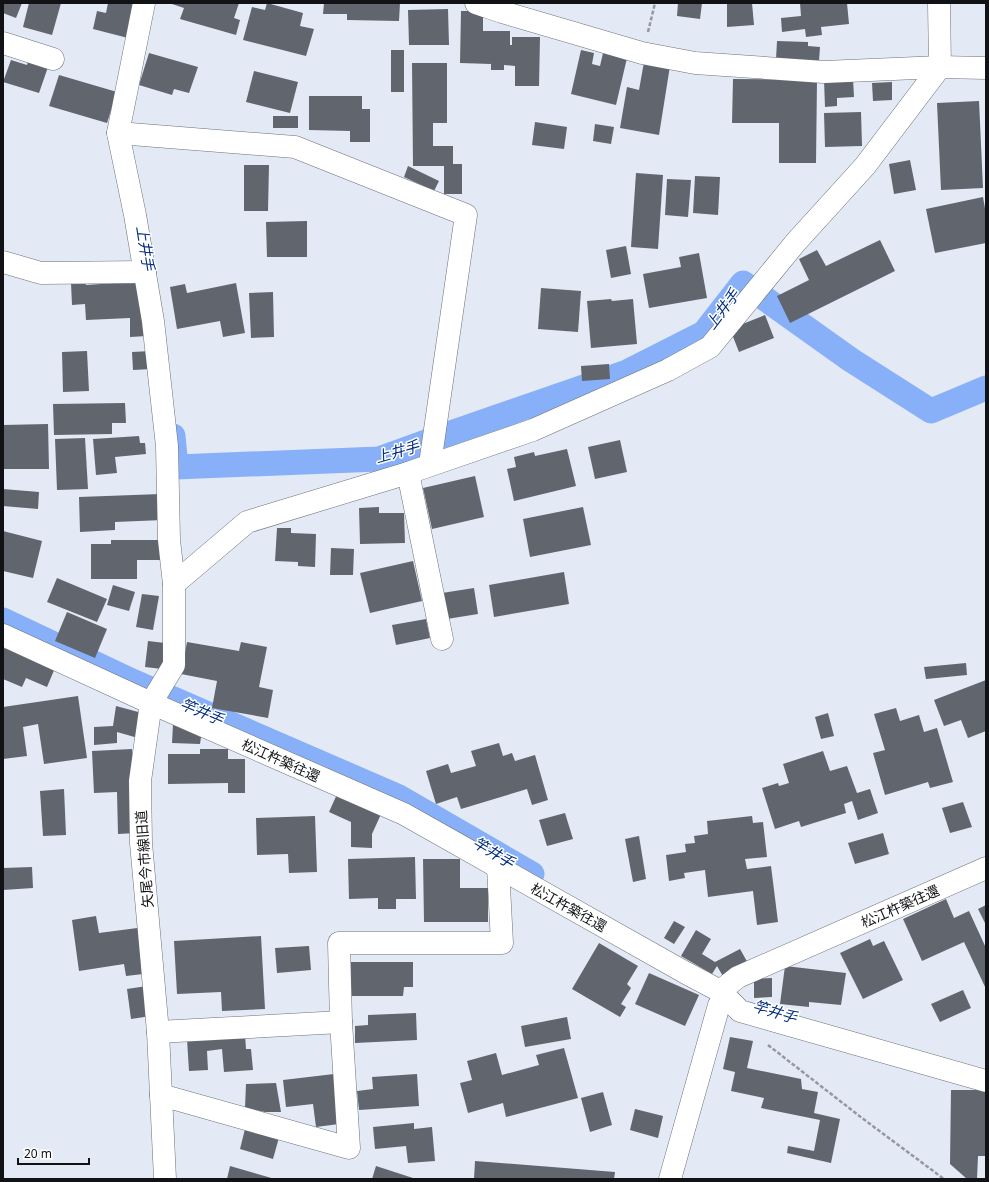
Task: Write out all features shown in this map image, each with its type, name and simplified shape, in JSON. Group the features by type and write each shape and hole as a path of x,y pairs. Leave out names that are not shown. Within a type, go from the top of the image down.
{"street":[{"path":"3,635 151,703 174,665 174,584 169,540 167,446 154,321 135,215 118,133 144,3"},
{"path":"476,3 642,53 695,63 824,72 940,67 986,68"},
{"path":"174,584 247,522 408,473 430,464 533,430 668,370 710,347 796,242 865,166 940,67 939,3"},
{"path":"3,43 53,59"},
{"path":"118,133 295,147 466,215 430,464"},
{"path":"3,262 41,273 145,272"},
{"path":"408,473 442,639"},
{"name":"松江杵築往還","path":"151,703 404,814 723,995 738,977 986,868"},
{"name":"矢尾今市線旧道","path":"151,703 140,781 140,843 158,1032 166,1179"},
{"path":"161,1095 350,1148 341,1022 339,943 502,943 498,867"},
{"path":"670,1179 718,1006 723,995 740,1011 986,1081"},
{"path":"158,1032 341,1022"}],"path":[{"path":"642,53 655,3"},
{"path":"762,1040 862,1118 944,1179"}],"building":[{"path":"3,3 22,3 16,18 3,13"},
{"path":"29,3 61,3 52,35 23,27"},
{"path":"108,3 126,3 136,5 128,38 93,29 97,11 106,13"},
{"path":"169,3 239,3 234,18 240,20 236,35 180,19 184,8"},
{"path":"267,3 303,13 300,26 314,29 306,56 243,40 252,7 265,10"},
{"path":"324,3 400,3 399,21 347,20 347,14 323,14"},
{"path":"678,3 702,3 700,19 677,16"},
{"path":"727,3 752,3 754,25 727,27"},
{"path":"800,3 847,3 849,24 821,27 822,35 806,37 805,29 782,32 781,18 801,16"},
{"path":"448,9 449,45 409,45 408,10"},
{"path":"461,11 483,11 483,31 510,31 510,45 512,45 512,37 540,37 539,86 515,86 515,66 504,65 504,70 491,70 491,64 460,63"},
{"path":"777,41 808,42 808,46 820,47 819,61 776,59"},
{"path":"391,50 404,50 404,92 391,92"},
{"path":"581,50 594,53 592,64 600,66 603,53 627,58 616,105 571,94"},
{"path":"149,53 198,67 189,93 174,89 172,95 139,85"},
{"path":"11,60 27,65 28,61 48,67 39,93 3,82"},
{"path":"644,62 670,66 659,135 620,128 627,87 639,90"},
{"path":"412,63 447,63 447,123 433,123 433,146 453,146 453,164 462,164 462,194 444,194 444,166 413,166"},
{"path":"254,71 298,82 290,113 246,102"},
{"path":"59,75 117,92 107,123 49,106"},
{"path":"853,78 854,97 837,98 837,106 825,107 824,80"},
{"path":"733,79 817,80 816,163 779,163 779,123 732,123"},
{"path":"892,82 892,100 873,101 872,83"},
{"path":"309,96 362,96 362,109 370,109 370,142 350,142 350,131 309,130"},
{"path":"979,101 983,188 941,190 937,103"},
{"path":"861,112 862,146 825,147 824,113"},
{"path":"273,116 298,116 298,128 273,128"},
{"path":"535,122 567,127 564,149 532,145"},
{"path":"595,124 614,127 611,144 593,141"},
{"path":"910,160 916,190 894,194 889,164"},
{"path":"244,165 269,165 268,211 244,211"},
{"path":"408,166 439,181 434,191 404,177"},
{"path":"636,173 663,175 658,249 631,247"},
{"path":"695,176 720,177 718,215 693,213"},
{"path":"667,179 691,180 688,217 665,215"},
{"path":"983,197 986,214 986,243 935,253 926,209"},
{"path":"307,221 307,257 267,257 266,222"},
{"path":"880,240 895,271 790,323 777,296 809,280 799,259 817,250 826,266"},
{"path":"626,246 631,274 611,278 606,250"},
{"path":"699,253 707,298 649,308 643,274 681,267 679,257"},
{"path":"144,281 147,336 130,337 130,318 86,320 85,304 72,305 71,283 85,282 86,285"},
{"path":"236,283 245,333 223,337 220,321 177,329 170,287 185,284 187,293"},
{"path":"541,288 581,291 578,332 538,329"},
{"path":"273,292 274,337 251,338 249,293"},
{"path":"611,299 612,301 633,299 637,344 591,348 587,301"},
{"path":"765,315 774,338 739,352 730,329"},
{"path":"87,351 89,391 63,392 62,352"},
{"path":"151,351 152,369 133,370 132,352"},
{"path":"609,364 610,379 582,381 581,366"},
{"path":"125,403 126,423 112,423 112,434 54,435 53,404"},
{"path":"48,424 49,469 3,469 3,425"},
{"path":"139,436 140,443 145,443 146,454 115,457 117,473 96,475 93,439"},
{"path":"85,438 88,489 57,490 55,439"},
{"path":"620,440 627,472 595,479 588,447"},
{"path":"567,449 576,486 514,501 507,469 516,467 514,457 534,452 535,456"},
{"path":"475,476 484,517 432,529 423,488"},
{"path":"3,489 39,492 38,509 3,506"},
{"path":"161,494 163,520 115,522 115,530 80,532 79,497"},
{"path":"379,507 379,513 404,513 405,543 360,544 359,508"},
{"path":"583,507 591,545 530,557 523,519"},
{"path":"277,528 291,528 291,533 316,534 315,567 298,566 298,562 275,561"},
{"path":"3,531 42,541 33,578 3,571"},
{"path":"111,540 162,540 162,560 137,560 137,579 91,579 91,544 111,544"},
{"path":"331,548 354,549 353,575 330,575"},
{"path":"413,561 422,601 370,613 360,573"},
{"path":"564,572 569,604 494,617 489,585"},
{"path":"57,578 107,599 97,622 47,602"},
{"path":"113,585 135,592 129,611 107,605"},
{"path":"474,588 478,614 447,619 442,593"},
{"path":"142,594 159,596 153,630 136,627"},
{"path":"67,612 107,629 95,658 55,641"},
{"path":"426,619 430,638 396,645 392,625"},
{"path":"148,641 165,643 162,669 145,667"},
{"path":"187,642 239,651 241,642 267,647 259,687 273,690 268,718 212,708 217,681 181,674"},
{"path":"5,647 55,668 47,687 26,678 22,687 3,679 3,651"},
{"path":"966,663 967,675 926,679 924,667"},
{"path":"986,680 986,731 968,738 961,720 944,726 934,700"},
{"path":"78,696 87,758 44,764 38,724 23,727 27,756 3,759 3,707"},
{"path":"116,706 142,713 138,738 117,732 117,743 94,745 94,727 113,726"},
{"path":"896,708 900,721 919,715 924,732 937,728 953,782 930,788 928,782 885,795 873,753 885,750 874,714"},
{"path":"828,713 834,736 821,739 815,717"},
{"path":"173,724 201,737 200,744 172,743"},
{"path":"499,743 503,756 512,753 515,761 535,755 548,800 532,805 527,789 461,809 457,797 436,804 426,771 448,764 451,773 476,766 471,751"},
{"path":"132,749 136,833 118,834 117,792 94,793 92,751"},
{"path":"200,749 228,749 228,759 245,759 245,793 228,793 228,783 168,784 168,754 200,754"},
{"path":"823,751 830,771 847,766 857,793 870,789 878,813 858,820 852,801 844,804 846,813 801,827 799,821 775,829 762,788 778,783 779,786 789,783 783,764"},
{"path":"64,789 66,835 43,836 40,791"},
{"path":"338,792 382,812 372,834 372,848 351,847 351,822 329,812"},
{"path":"963,802 972,827 950,833 942,808"},
{"path":"565,813 573,839 547,846 539,820"},
{"path":"315,816 317,872 289,873 288,854 257,855 256,818"},
{"path":"752,816 753,823 763,822 767,857 745,859 747,869 771,866 778,922 757,925 753,891 708,897 705,870 684,873 685,878 669,881 666,855 686,852 685,844 695,843 694,836 708,834 707,821"},
{"path":"883,833 889,854 855,864 848,843"},
{"path":"639,836 646,879 633,882 625,839"},
{"path":"415,857 416,899 396,899 396,909 378,909 378,898 349,899 348,859"},
{"path":"423,859 460,859 460,888 488,888 488,922 424,922"},
{"path":"32,867 33,888 3,890 3,868"},
{"path":"946,899 954,918 969,911 986,948 986,989 964,942 922,961 903,919"},
{"path":"986,905 986,925 978,909"},
{"path":"96,916 99,933 145,927 152,973 126,976 124,964 79,971 72,920"},
{"path":"674,921 685,927 674,944 664,938"},
{"path":"696,930 711,939 702,954 715,962 740,949 749,965 724,978 717,966 712,974 681,956"},
{"path":"261,936 265,1009 222,1011 221,992 177,994 174,941"},
{"path":"870,939 873,946 884,941 903,980 863,999 840,953"},
{"path":"599,943 638,966 627,984 631,988 621,1004 626,1007 620,1017 572,989"},
{"path":"309,946 311,970 277,973 275,948"},
{"path":"349,962 413,962 413,987 404,987 403,996 349,996"},
{"path":"785,966 846,973 841,1005 809,1002 809,1007 780,1004"},
{"path":"649,973 699,995 685,1026 635,1004"},
{"path":"772,978 772,997 754,998 754,979"},
{"path":"147,986 151,1016 131,1019 127,989"},
{"path":"963,990 971,1008 940,1022 931,1004"},
{"path":"416,1013 417,1040 355,1043 355,1026 368,1025 368,1015"},
{"path":"567,1017 571,1039 525,1047 521,1026"},
{"path":"245,1035 246,1049 251,1049 253,1070 224,1072 222,1049 207,1051 208,1070 189,1071 187,1039"},
{"path":"730,1037 753,1041 747,1068 801,1079 802,1089 818,1092 814,1113 840,1119 831,1163 787,1153 788,1146 814,1151 820,1120 761,1108 764,1098 731,1091 735,1072 723,1069"},
{"path":"564,1048 578,1098 506,1117 503,1103 468,1113 460,1083 472,1080 467,1061 496,1053 502,1075 539,1065 536,1055"},
{"path":"334,1074 339,1124 316,1127 313,1104 286,1107 283,1080"},
{"path":"417,1074 419,1106 359,1110 357,1091 373,1089 372,1077"},
{"path":"276,1083 281,1112 265,1112 245,1108 246,1084"},
{"path":"951,1090 986,1090 986,1156 978,1156 977,1179 967,1179 950,1164"},
{"path":"603,1092 612,1125 590,1132 581,1098"},
{"path":"635,1109 663,1116 658,1138 630,1130"},
{"path":"414,1123 414,1129 432,1127 435,1161 408,1163 406,1146 375,1149 373,1127"},
{"path":"246,1125 280,1134 273,1159 240,1149"},
{"path":"475,1161 615,1172 614,1179 474,1179"},
{"path":"230,1166 275,1179 227,1179"},
{"path":"376,1166 416,1179 372,1179"}],"waterway":[{"name":"上井手","path":"173,436 176,467 379,459 627,372 704,333 743,283 851,360 931,411 986,388"},
{"name":"竿井手","path":"3,620 132,681 399,797 532,874"}]}
